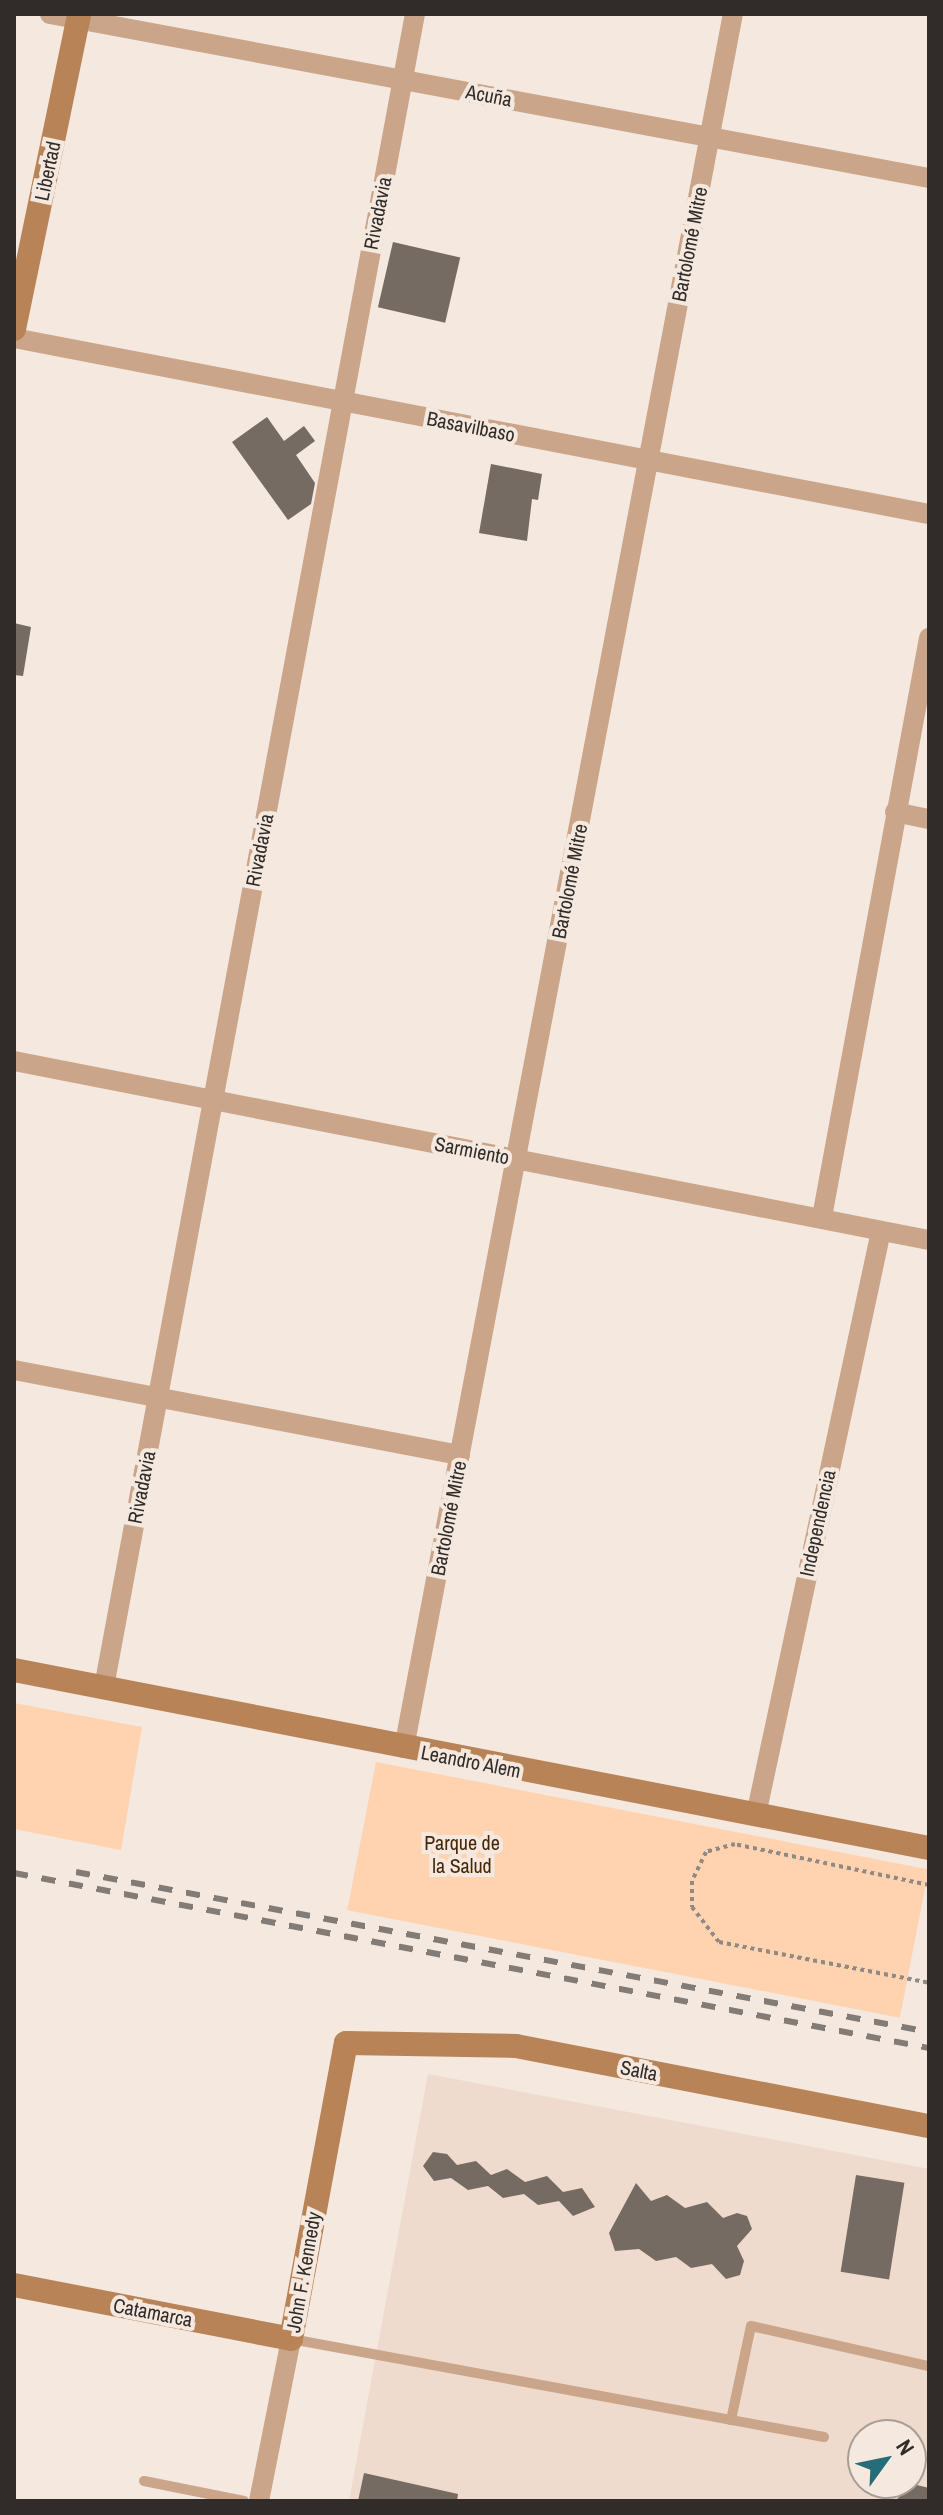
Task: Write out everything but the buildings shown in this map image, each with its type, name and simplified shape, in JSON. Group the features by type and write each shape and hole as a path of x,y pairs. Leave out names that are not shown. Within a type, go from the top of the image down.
{"street":[{"name":"Acuña","path":"50,14 929,178"},
{"name":"Rivadavia","path":"104,1687 415,14"},
{"name":"Bartolomé Mitre","path":"404,1748 733,14"},
{"name":"Libertad","path":"14,329 78,17"},
{"name":"Basavilbaso","path":"14,338 929,514"},
{"path":"822,1217 929,638"},
{"path":"895,812 929,819"},
{"name":"Sarmiento","path":"14,1061 929,1240"},
{"name":"Independencia","path":"756,1815 881,1231"},
{"path":"14,1370 460,1455"},
{"name":"Leandro Alem","path":"14,1670 929,1848"},
{"name":"Salta","path":"346,2043 516,2046 929,2126"},
{"name":"John F. Kennedy","path":"259,2501 346,2043"},
{"name":"Catamarca","path":"14,2285 291,2339"}],"lane":[{"path":"731,2420 751,2326 929,2366"},
{"path":"291,2339 824,2437"},
{"path":"144,2481 244,2501"}],"path":[{"path":"929,1885 735,1844 706,1852 692,1881 692,1907 719,1942 929,1983"}],"shaded area":[{"path":"428,2074 929,2169 929,2501 349,2501"}],"green space":[{"path":"14,1703 142,1727 121,1850 14,1829"},
{"name":"Parque de la Salud","path":"376,1762 929,1869 900,2018 347,1910"}],"railway":[{"path":"76,1872 929,2032"},
{"path":"14,1873 929,2048"}]}
